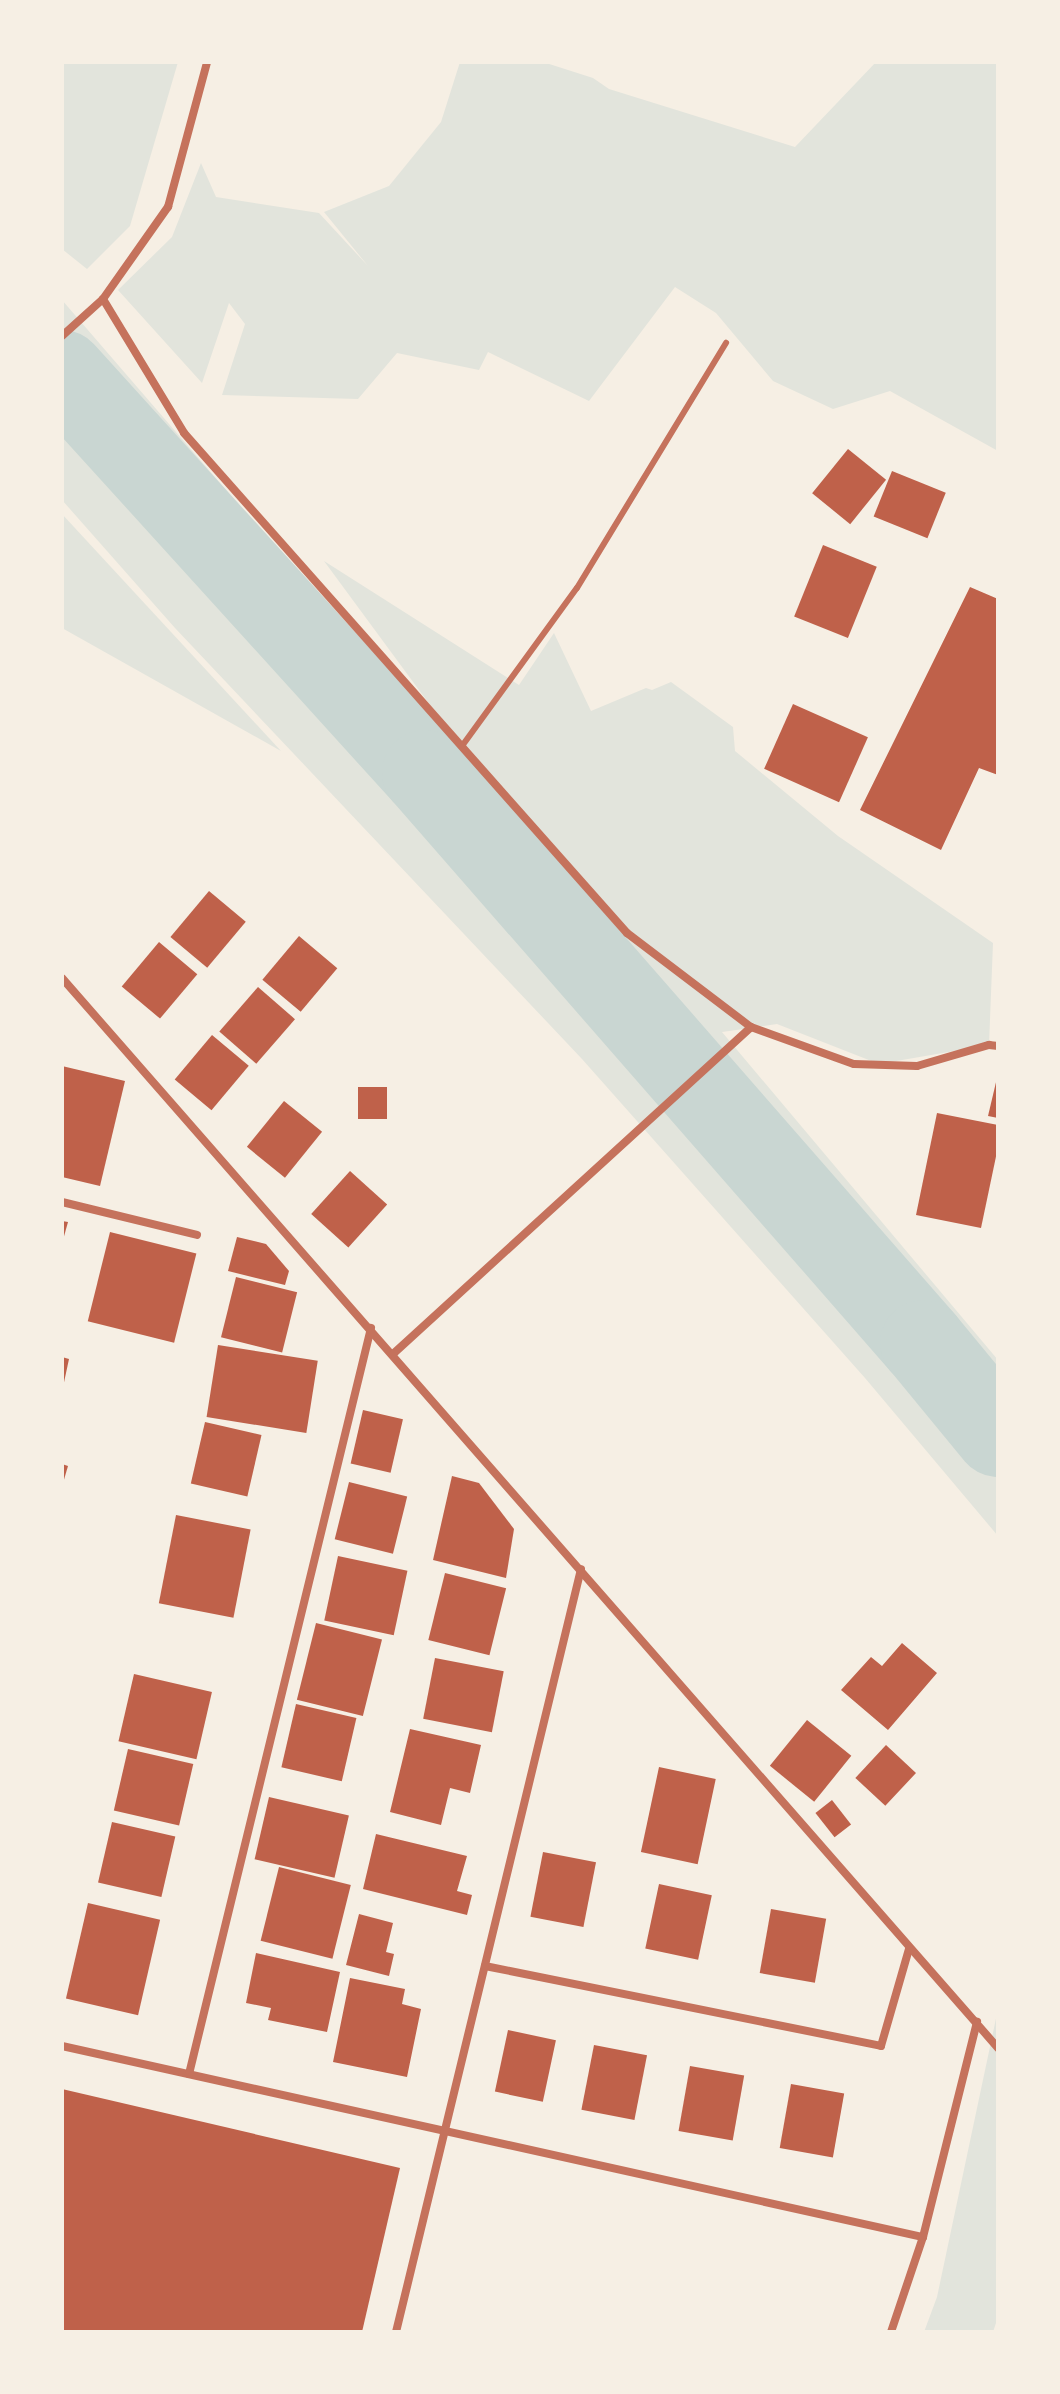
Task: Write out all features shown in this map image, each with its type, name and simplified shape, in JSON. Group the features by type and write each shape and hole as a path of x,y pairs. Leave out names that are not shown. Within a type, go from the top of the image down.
{"street":[{"path":"62,336 103,299 168,207 207,62"},
{"path":"103,299 184,433 627,933 751,1027 854,1064 917,1066 989,1045 998,1046"},
{"path":"62,978 998,2048"},
{"path":"393,1354 751,1027"},
{"path":"62,1202 197,1235"},
{"path":"189,2074 371,1328"},
{"path":"396,2332 581,1569"},
{"path":"485,1966 881,2046 909,1949"},
{"path":"891,2332 923,2237 977,2022"},
{"path":"62,2046 923,2237"}],"lane":[{"path":"462,746 577,588 726,343"}],"shaded area":[{"path":"62,62 178,62 130,226 87,269 62,249"},
{"path":"460,62 543,62 593,78 609,89 795,147 876,62 998,62 998,451 890,391 833,409 773,381 716,313 675,287 589,401 488,352 479,370 397,353 358,399 222,395 245,324 229,303 202,383 118,290 172,237 201,163 216,197 319,213 368,266 324,212 389,186 441,122"},
{"path":"62,300 283,556 458,743 324,561 519,685 554,633 591,711 646,688 652,690 671,682 733,727 735,751 838,836 993,943 989,1045 879,1064 777,1024 722,1032 998,1360 998,1536 865,1378 582,1059 175,628 62,500"},
{"path":"62,514 281,751 62,628"},
{"path":"998,2009 998,2317 993,2332 924,2332 937,2297"}],"building":[{"path":"848,449 886,480 850,524 812,493"},
{"path":"892,471 946,493 927,538 874,516"},
{"path":"823,545 877,567 848,638 794,616"},
{"path":"970,587 998,599 998,775 979,768 941,850 860,810"},
{"path":"793,704 868,737 839,802 764,769"},
{"path":"209,891 246,922 207,968 170,937"},
{"path":"299,936 337,968 301,1012 262,980"},
{"path":"159,942 197,974 160,1019 122,986"},
{"path":"258,987 295,1019 256,1064 219,1032"},
{"path":"212,1035 249,1066 211,1110 175,1079"},
{"path":"62,1066 125,1081 100,1186 62,1177"},
{"path":"998,1078 998,1118 988,1116"},
{"path":"358,1087 387,1087 387,1119 358,1119"},
{"path":"284,1101 322,1132 285,1178 247,1147"},
{"path":"937,1113 998,1125 998,1147 981,1228 916,1215"},
{"path":"350,1171 387,1204 348,1248 311,1214"},
{"path":"62,1221 68,1222 63,1240 62,1240"},
{"path":"110,1232 196,1254 174,1343 88,1321"},
{"path":"237,1237 266,1244 289,1271 285,1285 228,1271"},
{"path":"236,1277 297,1292 282,1352 221,1337"},
{"path":"218,1345 318,1361 306,1433 207,1417"},
{"path":"62,1357 69,1359 63,1387 62,1387"},
{"path":"363,1410 403,1419 391,1473 351,1464"},
{"path":"205,1422 262,1435 247,1496 191,1483"},
{"path":"62,1464 68,1466 63,1483 62,1483"},
{"path":"452,1476 479,1483 514,1529 506,1578 433,1560"},
{"path":"349,1482 407,1497 393,1554 335,1539"},
{"path":"176,1515 251,1530 233,1618 159,1603"},
{"path":"338,1556 407,1571 394,1635 324,1621"},
{"path":"445,1573 506,1588 489,1655 428,1640"},
{"path":"316,1623 382,1639 363,1716 297,1700"},
{"path":"902,1643 937,1673 888,1730 841,1690 871,1657 882,1666"},
{"path":"435,1658 504,1671 492,1732 423,1719"},
{"path":"134,1674 212,1692 196,1759 118,1741"},
{"path":"296,1704 356,1718 342,1781 281,1767"},
{"path":"807,1720 851,1756 814,1802 770,1766"},
{"path":"410,1729 481,1745 470,1793 450,1788 441,1825 390,1812"},
{"path":"886,1745 916,1773 885,1806 855,1778"},
{"path":"128,1749 193,1764 179,1825 114,1810"},
{"path":"659,1767 716,1779 698,1864 641,1852"},
{"path":"269,1797 349,1815 335,1878 255,1859"},
{"path":"832,1800 851,1824 835,1837 815,1813"},
{"path":"112,1822 175,1837 161,1897 98,1882"},
{"path":"376,1834 467,1856 457,1891 472,1895 467,1915 363,1889"},
{"path":"543,1852 596,1862 583,1927 530,1917"},
{"path":"279,1867 351,1885 332,1959 261,1941"},
{"path":"659,1884 712,1895 698,1960 645,1949"},
{"path":"88,1903 160,1920 138,2015 66,1998"},
{"path":"771,1909 826,1919 815,1983 760,1973"},
{"path":"359,1914 393,1923 386,1952 394,1954 389,1976 346,1965"},
{"path":"256,1953 340,1972 327,2032 268,2020 271,2008 246,2003"},
{"path":"350,1978 405,1989 402,2004 421,2009 407,2077 333,2062"},
{"path":"508,2030 556,2040 543,2102 495,2092"},
{"path":"594,2045 647,2055 634,2120 581,2110"},
{"path":"690,2066 744,2076 733,2141 679,2131"},
{"path":"791,2084 844,2093 833,2157 780,2148"},
{"path":"62,2089 400,2168 362,2332 62,2332"}],"waterway":[{"path":"62,373 425,773 923,1343 998,1434"}]}
